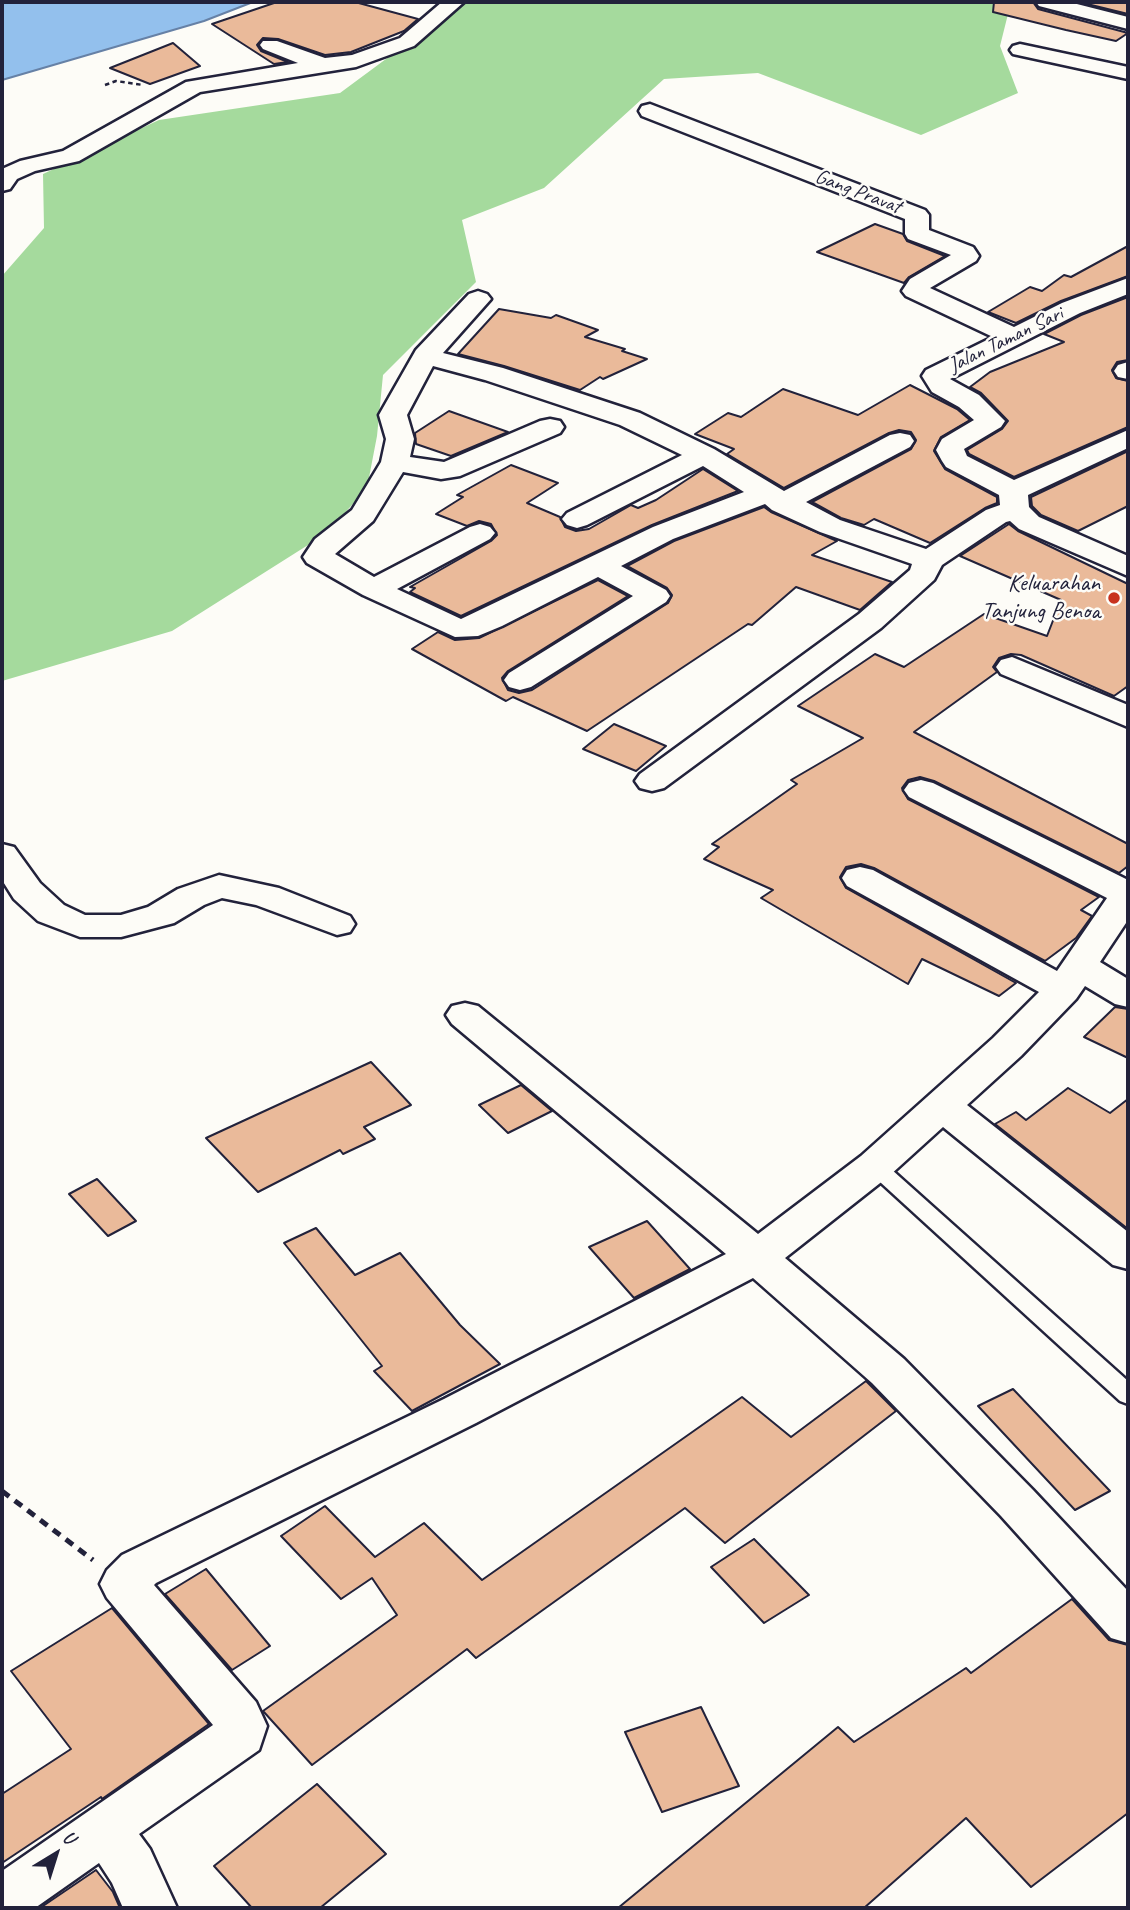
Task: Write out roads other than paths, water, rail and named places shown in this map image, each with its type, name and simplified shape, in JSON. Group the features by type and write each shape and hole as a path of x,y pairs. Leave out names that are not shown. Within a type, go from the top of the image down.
{"street":[{"path":"2,184 9,174 18,170 71,156 194,87 356,61 407,42 454,2"},
{"path":"1046,2 1123,17"},
{"path":"270,45 323,65"},
{"path":"1020,50 1128,73"},
{"name":"Gang Pravat","path":"650,111 917,215 917,234 964,252 967,256 919,284 915,291 1013,336"},
{"name":"Jalan Taman Sari","path":"1128,285 1072,308 935,376 941,386 969,401 990,417 991,421 956,440 950,450 953,456 1014,500 1029,523 1128,566"},
{"path":"478,299 425,356 393,415 400,439 395,462 363,514 325,545 318,557 374,589 455,628 467,629 663,533 774,498 900,441"},
{"path":"425,356 494,374 630,419 704,455 774,498 830,526 929,559"},
{"path":"395,462 441,471 450,470 550,427"},
{"path":"652,781 870,621 923,574 929,559 996,516 1014,500 1128,438"},
{"path":"1097,454 1128,471"},
{"path":"578,519 704,455"},
{"path":"374,589 480,533"},
{"path":"520,680 654,596 597,565"},
{"path":"1012,667 1128,717"},
{"path":"2,1900 239,1737 242,1730 238,1718 124,1584 139,1569 186,1544 283,1501 757,1257 875,1166 944,1107 1072,979 1128,893 920,790"},
{"path":"2,855 27,891 51,913 79,926 121,926 161,915 191,897 219,886 267,896 337,924"},
{"path":"860,878 1072,979 1128,995"},
{"path":"464,1015 757,1257 888,1371 1017,1503 1128,1623"},
{"path":"944,1107 1128,1254"},
{"path":"105,1829 131,1866 150,1908"}],"lane":[{"path":"875,1166 1128,1395"}],"water":[{"path":"2,2 253,2 204,21 2,80"}],"place":[{"name":"Keluarahan Tanjung Benoa","path":"1114,598"}]}
